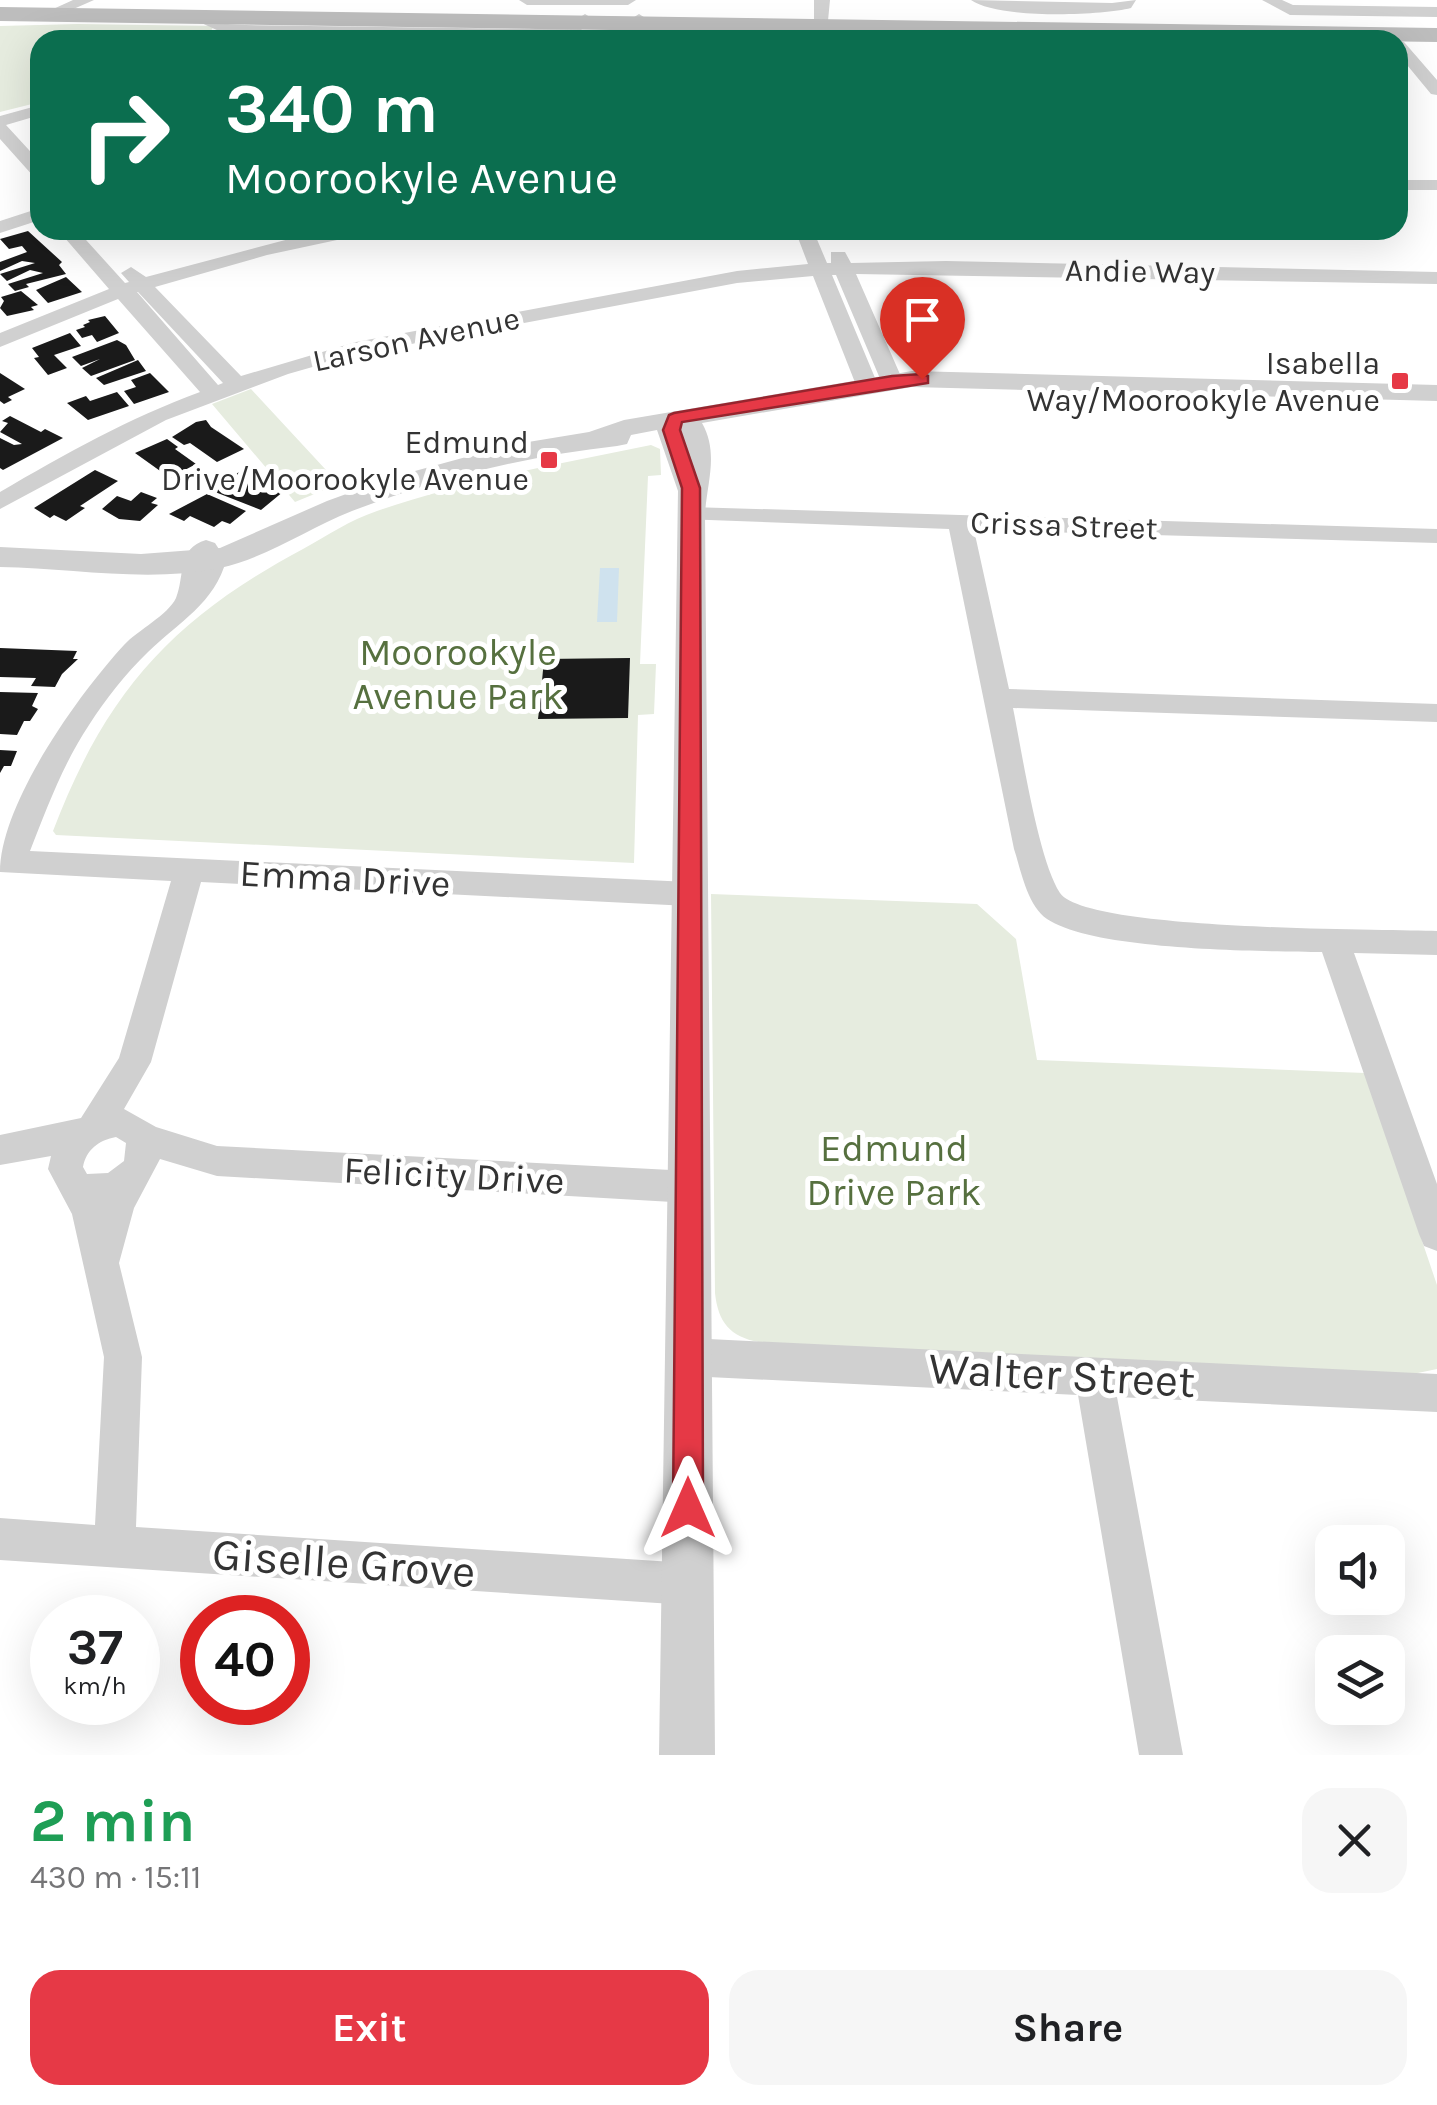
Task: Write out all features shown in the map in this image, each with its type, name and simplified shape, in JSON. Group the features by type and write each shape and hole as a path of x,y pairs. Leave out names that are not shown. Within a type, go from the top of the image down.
{"main road":[{"path":"0,14 643,24 815,16 1125,30"},
{"path":"815,16 884,30"},
{"path":"935,30 1044,30"},
{"path":"1408,40 1437,35"}],"street":[{"path":"48,15 86,0"},
{"path":"527,0 643,24"},
{"path":"979,0 997,6 1127,2"},
{"path":"1270,0 1275,6 1290,10 1437,12"},
{"path":"202,18 216,30"},
{"path":"552,30 582,21"},
{"path":"1408,54 1437,90"},
{"path":"0,121 30,113"},
{"path":"0,128 30,174"},
{"path":"0,156 30,177"},
{"path":"1408,185 1437,186"},
{"path":"0,226 30,217"},
{"path":"78,240 234,383"},
{"path":"99,240 212,392"},
{"path":"0,341 132,288 256,251 309,240"},
{"path":"808,240 879,383"},
{"path":"831,240 844,269 879,383"},
{"name":"Andie Way","path":"844,269 977,267 1437,278"},
{"name":"Larson Avenue","path":"5,502 92,448 212,392 374,344 737,278 844,269"},
{"path":"0,556 205,557 254,548 334,508 421,477 595,440 738,416 764,405 879,383 1437,393"},
{"path":"679,425 700,454 690,501 688,1755"},
{"name":"Crissa Street","path":"690,501 960,522 1437,536"},
{"path":"960,522 1029,848 1028,878 1036,909 1057,928 1105,936 1149,931 1437,942"},
{"path":"0,542 205,557"},
{"path":"5,861 50,767 80,717 124,660 210,580 205,557"},
{"path":"998,698 1437,713"},
{"name":"Emma Drive","path":"5,861 689,894"},
{"path":"114,1548 123,1358 88,1211 72,1182 66,1158 134,1062 189,870"},
{"path":"1334,938 1437,1234"},
{"path":"101,1264 116,1208 145,1156 134,1062"},
{"path":"4,1150 118,1122 141,1134"},
{"name":"Felicity Drive","path":"141,1134 217,1162"},
{"path":"4,1150 84,1190 106,1190 132,1177"},
{"name":"Felicity Drive","path":"132,1177 217,1162 690,1187"},
{"name":"Walter Street","path":"688,1357 1437,1393"},
{"path":"1094,1376 1161,1755"},
{"name":"Giselle Grove","path":"0,1539 688,1584"}],"green space":[{"path":"0,26 214,26 211,30 30,30 30,104 0,112"},
{"path":"251,389 339,484 295,502 212,404"},
{"name":"Moorookyle Avenue Park","path":"651,445 660,449 661,475 648,476 640,664 656,664 654,714 638,715 634,863 56,835 53,831 96,738 149,664 180,632 257,576 339,528 377,511 479,482"},
{"name":"Edmund Drive Park","path":"711,894 977,904 1016,939 1037,1060 1365,1073 1437,1285 1437,1369 1413,1374 759,1342 733,1332 719,1312 715,1293"}],"water":[{"path":"600,568 619,568 617,622 597,622"}],"building":[{"path":"28,231 30,240 38,240 62,262 59,265 66,274 26,284 29,287 15,291 8,284 43,273 30,270 7,281 0,274 35,263 22,261 0,271 0,262 27,252 22,246 9,249 0,239"},
{"path":"66,277 82,292 48,303 36,290"},
{"path":"21,291 38,305 31,307 34,310 7,316 0,308 4,301 1,297"},
{"path":"105,316 119,333 97,342 92,335 82,338 76,330 85,327 88,320"},
{"path":"70,333 81,346 54,355 67,368 48,375 34,358 39,357 32,348"},
{"path":"117,340 126,345 135,360 91,376 82,368 100,359 81,366 72,357"},
{"path":"138,360 146,371 104,385 96,378"},
{"path":"0,373 25,389 8,397 12,400 4,404 0,401"},
{"path":"150,373 169,392 134,404 124,391 136,387 131,380"},
{"path":"117,392 129,406 88,420 67,403 86,396 90,401"},
{"path":"10,416 63,438 3,470 0,438 14,445 22,444 0,432 8,423 2,421"},
{"path":"206,420 244,449 217,462 190,443 184,445 172,437"},
{"path":"167,439 196,464 170,478 135,453"},
{"path":"244,469 258,475 248,482 284,491 261,510 210,490"},
{"path":"95,470 118,481 80,506 85,508 66,521 54,515 50,518 34,508"},
{"path":"141,492 157,498 151,503 158,505 140,521 119,519 102,509 117,496 131,501"},
{"path":"207,494 246,511 230,524 222,521 214,527 190,516 184,521 169,514"},
{"path":"0,648 77,651 73,659 78,659 55,687 31,686 36,678 0,677"},
{"path":"630,658 628,718 538,719 541,695 552,695 553,681 542,681 544,659"},
{"path":"0,692 38,693 32,706 38,709 30,721 24,721 17,735 0,734"},
{"path":"0,750 17,751 11,766 4,766 0,773"}],"place":[{"name":"Isabella Way/Moorookyle Avenue","path":"1400,381"},
{"name":"Edmund Drive/Moorookyle Avenue","path":"549,460"}],"route":[{"path":"688,1508 691,488 672,430 674,418 922,379"}]}
